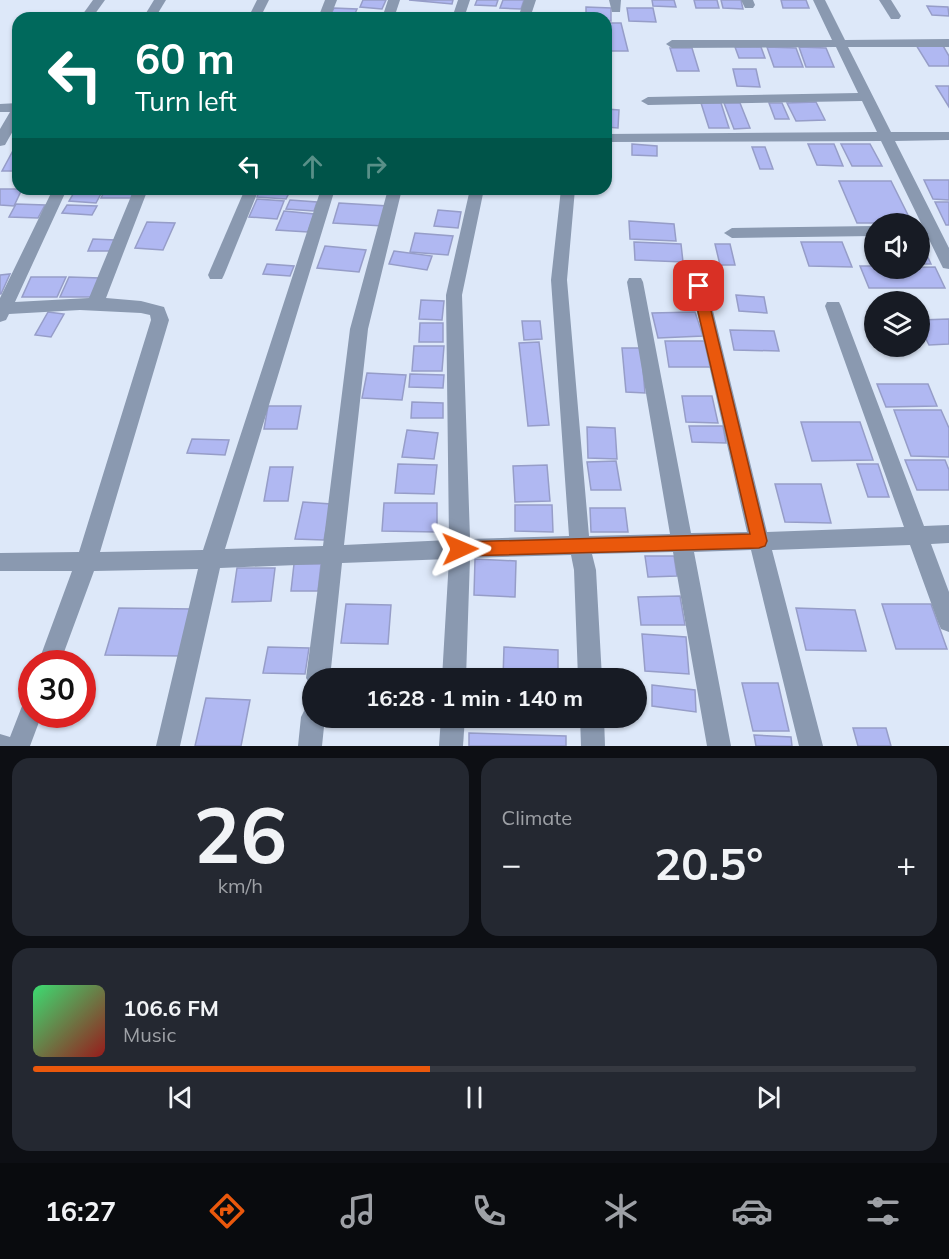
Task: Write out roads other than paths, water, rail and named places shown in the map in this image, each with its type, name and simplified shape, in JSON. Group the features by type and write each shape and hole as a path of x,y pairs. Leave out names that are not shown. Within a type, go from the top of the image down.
{"street":[{"path":"819,0 887,137 919,213"},
{"path":"885,0 895,16"},
{"path":"672,44 949,43"},
{"path":"648,101 867,97"},
{"path":"0,142 12,119"},
{"path":"612,138 949,136"},
{"path":"54,650 86,563 160,320 158,311 147,307 95,305 1,311 57,195"},
{"path":"95,305 139,195"},
{"path":"216,275 249,195"},
{"path":"168,746 211,559 326,195"},
{"path":"319,668 359,329 393,195"},
{"path":"454,668 460,549 454,295 476,195"},
{"path":"567,195 559,280 580,547 585,570 590,668"},
{"path":"930,231 949,230"},
{"path":"732,233 864,231"},
{"path":"930,237 949,264"},
{"path":"635,282 719,746"},
{"path":"699,286 759,541 811,746"},
{"path":"833,306 949,622"},
{"path":"0,562 86,563 332,556 460,549 949,534"},
{"path":"18,746 25,728"},
{"path":"310,746 312,728"},
{"path":"451,746 452,728"},
{"path":"592,728 593,746"}]}
